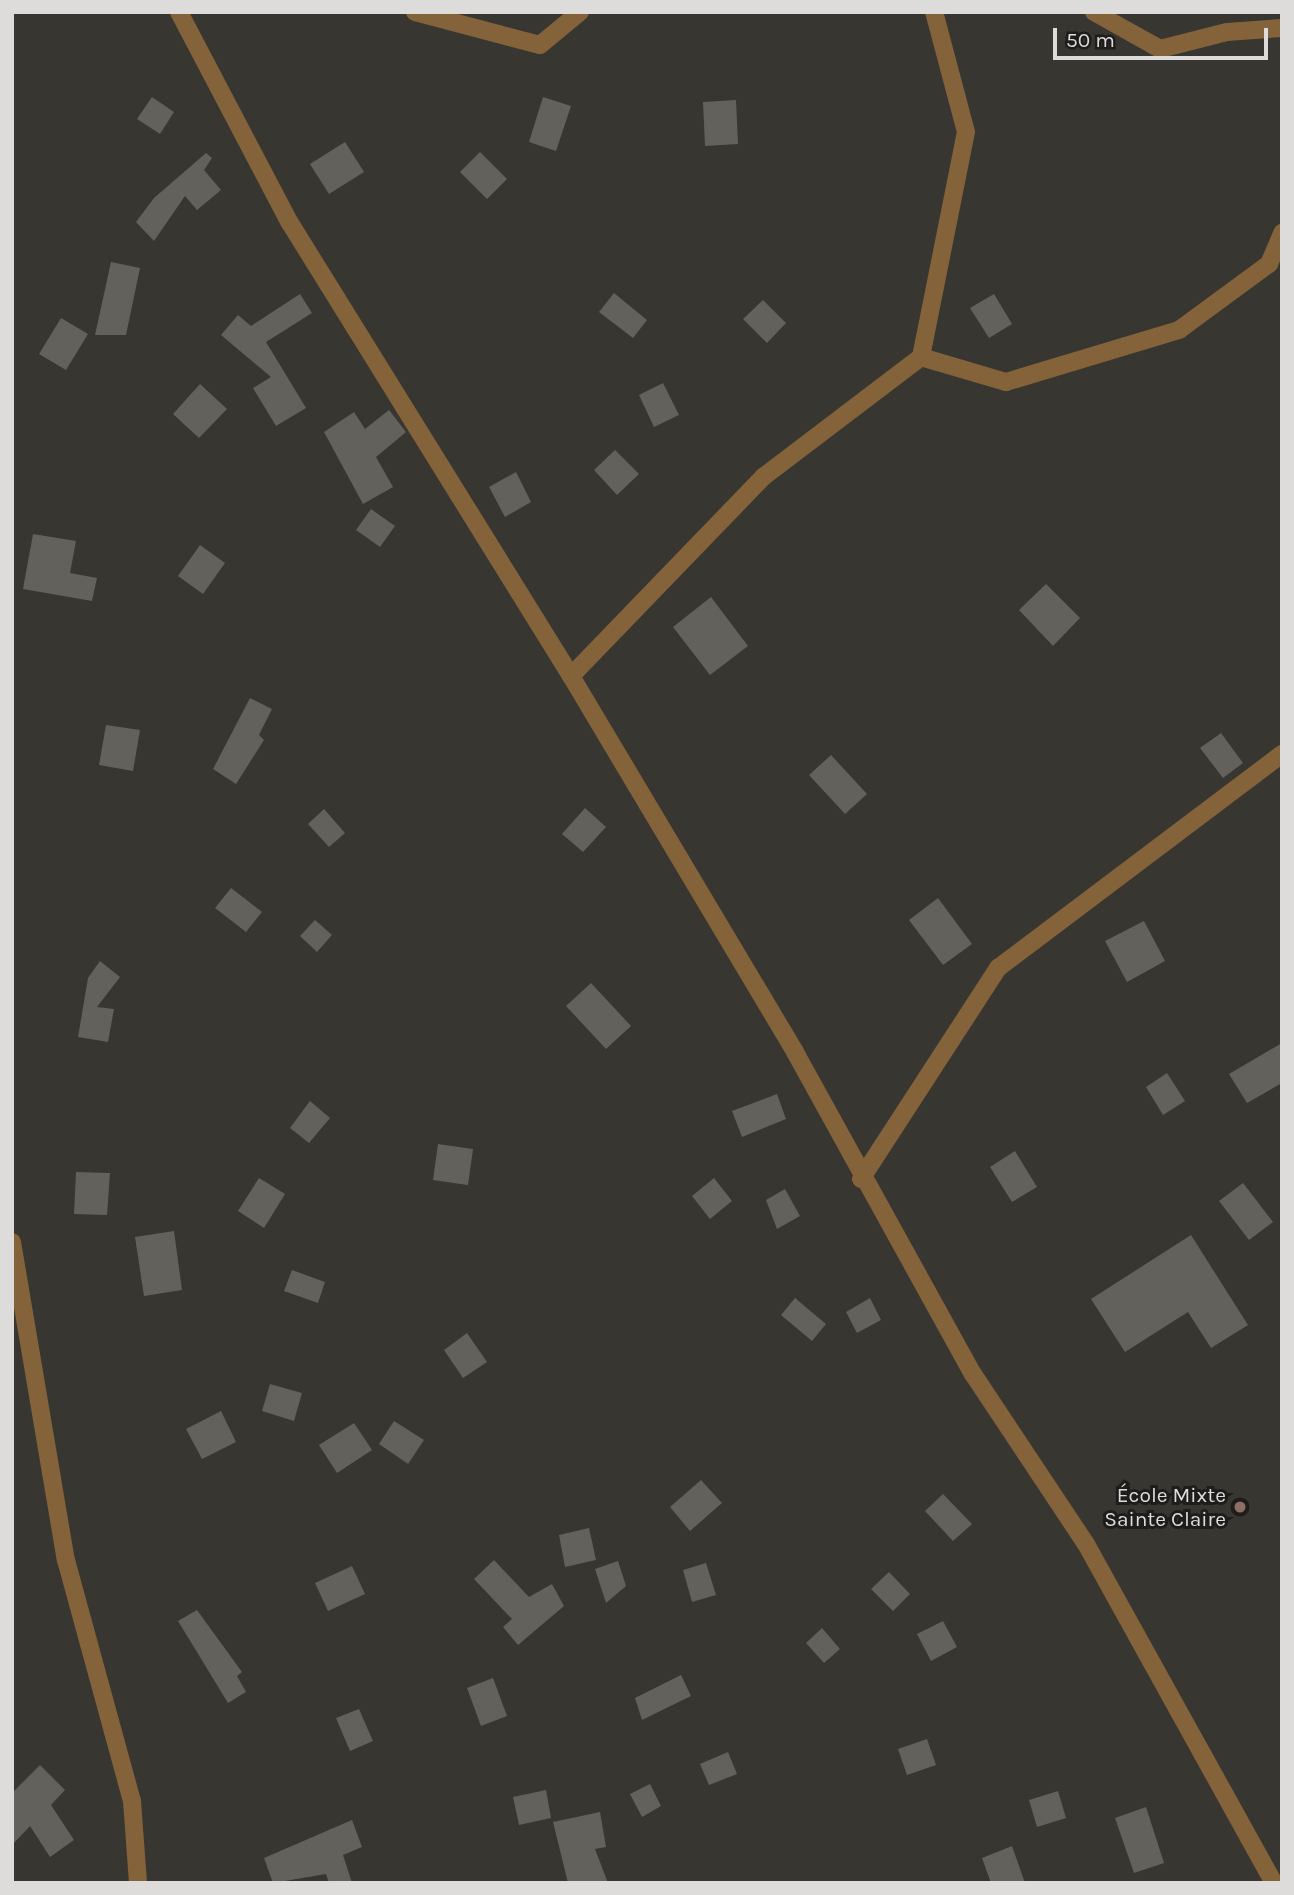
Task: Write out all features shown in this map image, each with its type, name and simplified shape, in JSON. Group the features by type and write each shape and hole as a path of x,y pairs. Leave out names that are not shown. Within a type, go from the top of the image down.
{"street":[{"path":"180,12 290,223 571,676 795,1052 861,1179 973,1374 1086,1544 1274,1883"},
{"path":"415,12 540,45 580,12"},
{"path":"571,676 763,477 921,357 965,132 934,12"},
{"path":"1094,12 1160,50 1227,32 1282,28"},
{"path":"921,357 1006,382 1178,330 1269,264 1282,233"},
{"path":"861,1179 998,968 1282,754"},
{"path":"12,1242 66,1560 132,1801 138,1883"}],"building":[{"path":"152,97 174,112 160,134 137,119"},
{"path":"543,97 571,106 556,151 529,142"},
{"path":"736,100 738,144 705,146 703,102"},
{"path":"345,142 364,172 329,194 310,164"},
{"path":"480,152 507,179 487,199 460,172"},
{"path":"206,153 212,158 204,170 221,190 197,210 185,196 154,241 136,222 154,198"},
{"path":"111,262 140,268 126,335 95,335"},
{"path":"614,293 647,320 633,338 599,312"},
{"path":"300,294 312,313 266,342 306,408 276,426 253,388 271,377 221,335 238,315 251,326"},
{"path":"994,294 1012,324 989,338 970,308"},
{"path":"763,300 786,323 767,343 743,319"},
{"path":"61,318 88,334 66,370 39,354"},
{"path":"663,383 679,415 654,427 639,395"},
{"path":"200,384 227,409 199,438 173,414"},
{"path":"389,410 406,432 376,457 393,487 363,504 324,432 354,412 365,429"},
{"path":"615,450 639,474 617,495 594,470"},
{"path":"516,472 531,502 505,517 489,487"},
{"path":"371,509 395,526 380,547 356,530"},
{"path":"33,534 76,541 70,573 97,578 92,601 23,589"},
{"path":"200,545 225,563 203,594 178,576"},
{"path":"1046,584 1080,618 1053,646 1019,610"},
{"path":"711,597 748,646 710,675 673,627"},
{"path":"250,698 272,709 259,735 264,740 236,784 213,769"},
{"path":"106,725 140,730 133,771 99,765"},
{"path":"1221,733 1243,763 1223,778 1200,748"},
{"path":"831,755 867,794 845,814 809,775"},
{"path":"585,808 606,827 583,852 562,834"},
{"path":"324,809 345,833 329,847 308,824"},
{"path":"231,888 262,912 246,932 215,908"},
{"path":"938,898 972,944 943,965 909,920"},
{"path":"315,920 332,935 317,952 300,936"},
{"path":"1144,921 1165,961 1127,982 1105,941"},
{"path":"100,961 120,977 97,1007 114,1009 108,1042 78,1037 88,978"},
{"path":"591,983 631,1026 606,1049 566,1006"},
{"path":"1282,1043 1282,1083 1247,1103 1229,1074"},
{"path":"1167,1073 1185,1101 1163,1115 1146,1087"},
{"path":"777,1094 786,1119 742,1137 732,1111"},
{"path":"310,1101 330,1118 309,1143 290,1128"},
{"path":"438,1144 473,1149 468,1185 433,1180"},
{"path":"1015,1151 1037,1187 1012,1202 990,1167"},
{"path":"76,1172 110,1173 107,1215 74,1214"},
{"path":"259,1178 285,1194 264,1228 238,1211"},
{"path":"714,1178 732,1201 710,1219 692,1196"},
{"path":"1243,1183 1273,1222 1249,1240 1219,1201"},
{"path":"785,1189 800,1216 777,1229 766,1200"},
{"path":"174,1231 182,1290 144,1296 135,1237"},
{"path":"1191,1235 1248,1325 1211,1348 1188,1312 1125,1352 1091,1299"},
{"path":"292,1270 325,1282 318,1303 284,1291"},
{"path":"795,1298 826,1324 812,1341 781,1315"},
{"path":"870,1298 881,1320 857,1333 846,1312"},
{"path":"467,1333 487,1362 463,1378 444,1350"},
{"path":"270,1384 302,1393 294,1421 262,1411"},
{"path":"221,1411 236,1442 202,1459 186,1429"},
{"path":"394,1421 424,1440 408,1464 379,1444"},
{"path":"354,1423 372,1450 337,1473 319,1445"},
{"path":"701,1480 722,1503 690,1531 670,1507"},
{"path":"943,1494 972,1524 953,1541 925,1511"},
{"path":"589,1528 596,1560 565,1567 559,1535"},
{"path":"494,1560 529,1597 552,1584 564,1606 518,1645 503,1627 512,1619 474,1579"},
{"path":"618,1561 626,1586 606,1603 595,1569"},
{"path":"706,1563 716,1595 692,1602 683,1570"},
{"path":"352,1566 365,1594 328,1611 315,1583"},
{"path":"889,1572 910,1594 893,1611 871,1589"},
{"path":"197,1610 242,1672 237,1676 246,1692 228,1703 178,1621"},
{"path":"943,1621 957,1647 931,1661 917,1634"},
{"path":"822,1628 840,1649 824,1663 806,1643"},
{"path":"681,1675 691,1696 642,1720 635,1698"},
{"path":"493,1678 507,1716 481,1726 467,1688"},
{"path":"359,1709 373,1741 350,1751 336,1718"},
{"path":"927,1739 936,1765 907,1775 898,1749"},
{"path":"728,1752 737,1774 709,1785 700,1764"},
{"path":"40,1765 65,1790 51,1805 74,1840 50,1857 30,1826 12,1845 12,1793"},
{"path":"650,1784 661,1806 642,1817 630,1794"},
{"path":"546,1790 551,1818 519,1825 513,1797"},
{"path":"1058,1791 1066,1818 1037,1827 1029,1800"},
{"path":"1146,1807 1164,1863 1134,1873 1115,1818"},
{"path":"600,1812 606,1847 595,1849 608,1883 568,1883 553,1822"},
{"path":"352,1820 362,1847 343,1855 352,1883 329,1883 326,1874 273,1883 264,1858"},
{"path":"1012,1846 1025,1883 991,1883 982,1858"}],"place":[{"name":"École Mixte Sainte Claire","path":"1240,1507"}]}
